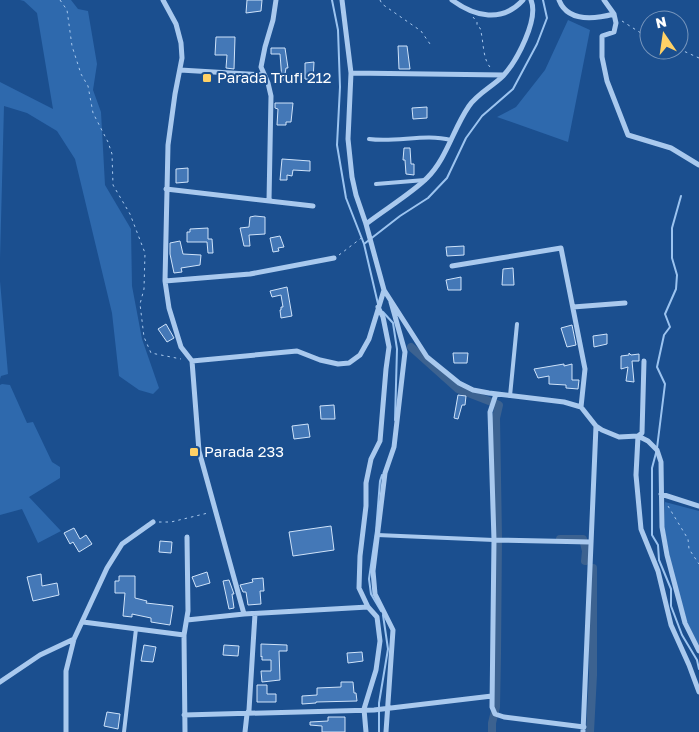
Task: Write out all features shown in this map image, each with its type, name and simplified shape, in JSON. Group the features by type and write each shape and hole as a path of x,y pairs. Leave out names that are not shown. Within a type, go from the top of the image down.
{"street":[{"path":"163,0 176,24 181,43 182,58 168,145 165,282 169,308 181,347 192,361 199,452 244,614"},
{"path":"269,201 271,96 261,67 276,0"},
{"path":"342,0 351,73 349,149 356,195 384,290 427,358 459,383 473,390 564,402 581,408 596,426 619,436 638,436 648,441 657,450 661,462 662,527 667,555 685,623 699,652"},
{"path":"452,0 464,9 480,15 500,14 516,8 524,0"},
{"path":"366,224 425,180 436,169 470,104 502,75 522,47 532,24 533,3 531,0"},
{"path":"559,0 567,12 575,16 599,18 615,15"},
{"path":"604,0 615,15 616,23 614,32 602,36 602,57 608,81 628,135 671,148 699,165"},
{"path":"180,70 264,75"},
{"path":"351,73 502,75"},
{"path":"166,189 313,206"},
{"path":"452,266 561,248 585,369 581,408"},
{"path":"165,282 250,274 334,258"},
{"path":"192,361 297,351 320,360 338,364 349,363 360,355 369,339 384,290"},
{"path":"386,732 386,709 393,630 375,594 373,571 385,473 394,447 405,352 390,299"},
{"path":"573,307 625,302"},
{"path":"366,732 364,710 376,670 380,641 377,617 368,607 359,588 360,556 366,506 366,483 371,459 380,441 389,347 378,307"},
{"path":"644,362 642,433 638,436 636,475 641,529 658,570 671,626 689,664 699,692"},
{"path":"496,394 490,412 494,540 492,707 495,714 504,717 584,730 596,426"},
{"path":"661,494 699,506"},
{"path":"66,732 66,671 74,639 107,568 122,544 153,522"},
{"path":"185,732 184,634 187,620 187,537"},
{"path":"494,540 590,542"},
{"path":"187,620 244,614 368,607"},
{"path":"245,732 246,714 250,710 255,614"},
{"path":"83,622 184,634"},
{"path":"0,682 40,656 74,639"},
{"path":"184,715 374,710 492,696"}],"lane":[{"path":"369,138 385,141 439,137 451,140"},
{"path":"376,184 425,180"},
{"path":"510,396 511,369 517,324"},
{"path":"377,534 494,540"},
{"path":"124,732 136,629"}],"path":[{"path":"60,0 67,10 72,46 81,74 88,86 93,113 112,154 113,185 130,214 145,253 144,289 140,304 144,337 151,353 192,361"},
{"path":"380,0 382,4 421,31 430,44"},
{"path":"471,12 484,40 484,56 488,66 502,75"},
{"path":"615,15 639,32"},
{"path":"334,258 368,235"},
{"path":"661,494 688,539 689,548 699,564"},
{"path":"153,522 171,522 202,516 215,510"}],"shaded area":[{"path":"20,0 71,0 78,9 88,11 97,64 93,90 101,112 105,185 131,229 132,286 142,339 159,388 153,394 139,390 119,376 112,313 75,159 57,131 27,113 4,106 0,259 0,82 53,109 37,13 24,1"},
{"path":"568,20 590,30 568,142 497,117 516,107 545,70"},
{"path":"0,281 8,374 1,376 0,379"},
{"path":"0,385 10,385 27,423 33,422 52,462 60,467 60,478 29,497 61,531 38,543 22,509 0,515"},
{"path":"665,502 699,511 699,646 687,622 671,564 664,526"}],"building":[{"path":"247,0 262,0 261,11 246,13"},
{"path":"216,37 235,37 234,69 226,68 227,55 215,55"},
{"path":"398,46 407,46 410,69 399,69"},
{"path":"271,48 285,48 288,68 286,68 284,80 282,80 280,54 271,54"},
{"path":"314,62 313,80 305,79 305,63"},
{"path":"275,103 293,103 291,122 286,122 286,125 277,125 278,109 275,108"},
{"path":"427,107 427,118 413,119 412,108"},
{"path":"404,148 410,148 411,164 414,164 414,175 406,174 405,160 403,160"},
{"path":"282,159 310,161 310,171 293,170 292,176 287,175 287,180 280,180"},
{"path":"188,168 188,182 176,183 176,169"},
{"path":"250,217 265,217 265,234 249,235 250,246 244,246 240,228 249,227"},
{"path":"208,228 208,239 212,239 213,253 208,253 207,242 187,242 187,232 190,232 190,229"},
{"path":"280,236 284,247 278,248 279,251 273,252 270,238"},
{"path":"180,241 183,254 201,255 200,265 181,268 182,272 174,273 170,243"},
{"path":"464,246 464,255 447,256 446,247"},
{"path":"513,268 514,285 502,285 503,269"},
{"path":"461,277 461,290 448,290 446,280"},
{"path":"287,287 292,316 281,318 280,310 283,307 281,295 272,297 270,291"},
{"path":"166,324 174,338 167,342 158,329"},
{"path":"572,325 576,345 567,347 561,328"},
{"path":"607,334 607,344 594,347 593,336"},
{"path":"453,353 468,353 467,363 454,363"},
{"path":"629,353 631,355 639,354 639,361 632,361 634,382 626,381 628,367 621,369 621,356 629,355"},
{"path":"564,364 564,366 572,364 572,380 579,380 578,389 566,388 566,385 549,384 549,376 538,378 534,369"},
{"path":"458,395 466,396 465,405 462,405 458,419 454,418"},
{"path":"334,405 335,419 321,419 320,406"},
{"path":"308,424 310,437 294,439 292,426"},
{"path":"331,526 334,550 293,556 289,532"},
{"path":"74,528 80,539 86,535 92,544 79,552 73,542 70,544 64,533"},
{"path":"160,541 172,542 171,553 159,552"},
{"path":"207,572 210,583 196,587 192,577"},
{"path":"41,574 42,586 57,583 59,595 33,601 27,577"},
{"path":"119,576 135,576 135,598 147,601 146,603 173,606 170,625 151,622 151,618 132,614 132,617 123,616 125,593 115,593 115,581 119,581"},
{"path":"263,578 264,591 260,591 261,604 248,605 246,592 243,592 240,585 253,582 252,579"},
{"path":"229,580 234,594 232,594 234,608 229,609 223,581"},
{"path":"261,644 287,645 287,651 279,651 280,680 262,682 261,671 271,671 271,660 262,660"},
{"path":"144,645 156,647 153,662 141,661"},
{"path":"224,645 239,646 238,656 223,655"},
{"path":"362,652 363,661 348,663 347,653"},
{"path":"341,682 353,682 357,701 302,704 302,696 317,695 317,688 341,687"},
{"path":"257,685 267,685 267,694 276,694 276,702 257,702"},
{"path":"107,712 120,714 118,729 104,726"},
{"path":"328,717 345,717 345,732 322,732 322,726 310,725 310,722 328,721"}],"waterway":[{"path":"332,0 338,30 340,87 337,145 346,198 364,244"},
{"path":"378,304 364,244 400,216 428,198 447,178 466,138 482,116 513,89 537,44 547,18 543,0"},
{"path":"657,448 665,384 657,367 664,335 670,327 665,314 676,289 677,275 672,258 672,228 681,196"},
{"path":"383,312 393,323 397,349 395,420"},
{"path":"411,347 458,389 489,401"},
{"path":"492,732 496,707 497,654 496,418 499,405 497,404"},
{"path":"656,453 652,468 652,535 658,545 659,560 671,589 671,606 682,635 697,660 699,669"},
{"path":"381,611 371,594 369,579 382,475"},
{"path":"560,539 583,539 586,551 585,561"},
{"path":"590,732 593,675 593,568"},
{"path":"379,732 379,703 388,649 383,615"}],"place":[{"name":"Parada Trufi 212","path":"207,78"},
{"name":"Parada 233","path":"194,452"}]}
